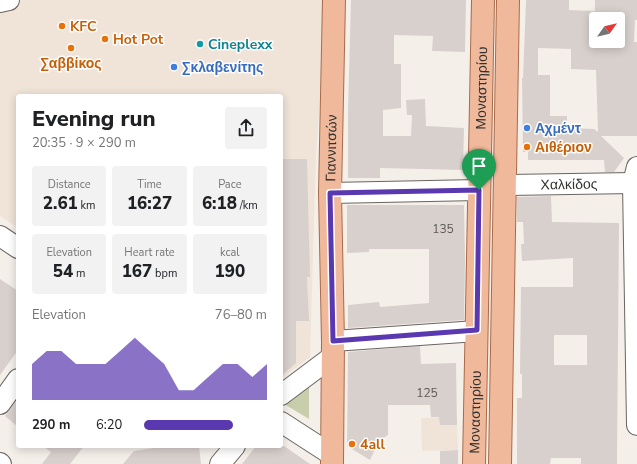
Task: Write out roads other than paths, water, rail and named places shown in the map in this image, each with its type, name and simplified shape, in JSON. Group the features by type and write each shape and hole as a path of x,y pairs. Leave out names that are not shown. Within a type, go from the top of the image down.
{"main road":[{"name":"Γιαννιτσών","path":"332,459 333,348 330,193 334,0"},
{"name":"Μοναστηρίου","path":"474,464 483,0"},
{"name":"Μοναστηρίου","path":"500,464 508,0"}],"street":[{"path":"0,2 10,0"},
{"name":"Χαλκίδος","path":"505,185 635,187"},
{"path":"635,187 637,425"},
{"path":"330,193 479,190"},
{"path":"0,236 16,247"},
{"path":"283,393 333,348 477,330"},
{"path":"0,404 16,382"},
{"path":"283,423 332,459"},
{"path":"220,464 233,448"}],"place":[{"name":"KFC","path":"62,26"},
{"name":"Hot Pot","path":"105,39"},
{"name":"Cineplexx","path":"200,44"},
{"name":"Σαββίκος","path":"71,48"},
{"name":"Σκλαβενίτης","path":"174,67"},
{"name":"Αχμέντ","path":"527,128"},
{"name":"Αιθέριον","path":"527,147"},
{"name":"4all","path":"352,444"}]}
